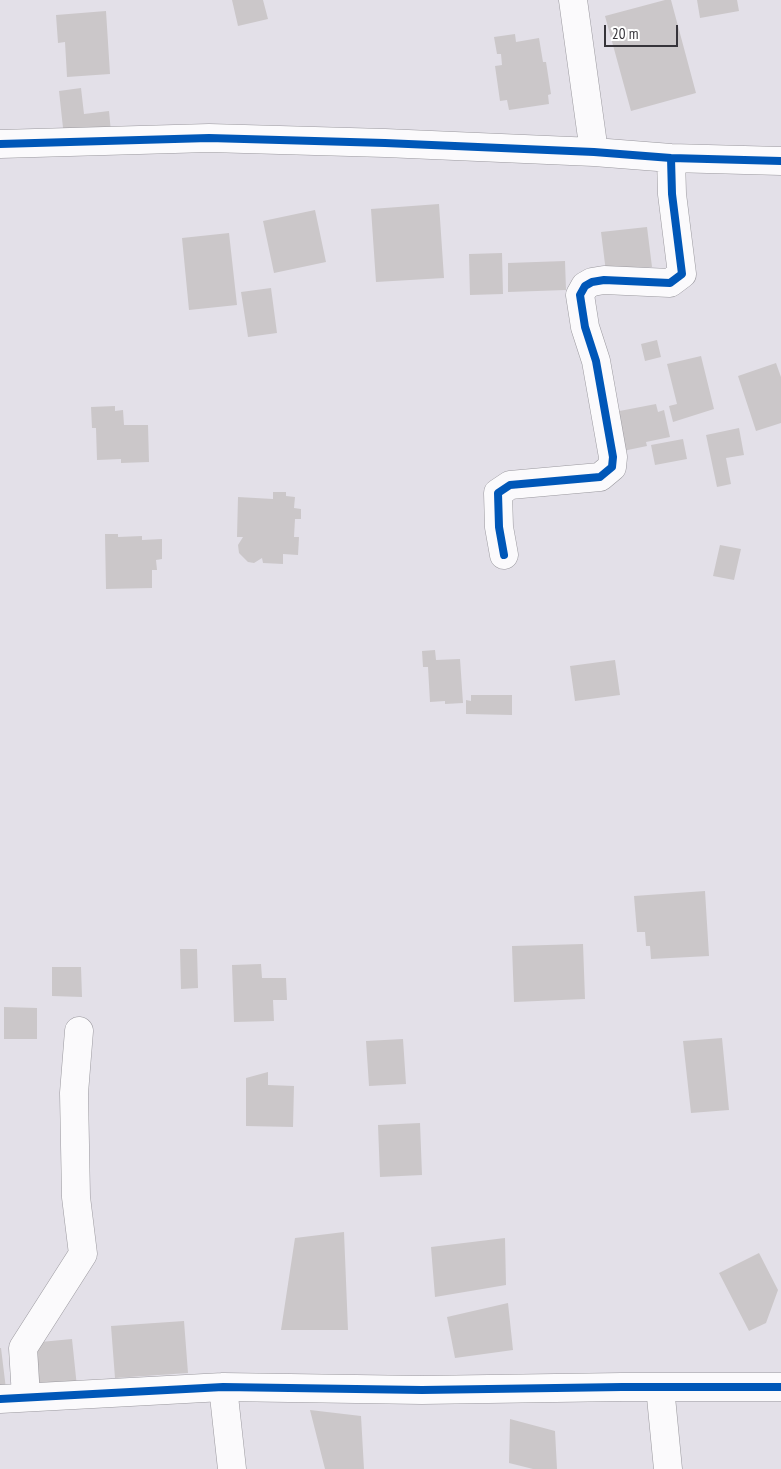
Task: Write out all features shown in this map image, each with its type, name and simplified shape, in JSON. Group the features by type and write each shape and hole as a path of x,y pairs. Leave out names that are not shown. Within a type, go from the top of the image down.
{"street":[{"path":"573,0 594,152"},
{"path":"0,144 209,138 781,161"},
{"path":"504,554 499,527 498,493 504,488 510,485 600,477 612,467 613,457 596,361 585,327 580,295 585,286 592,282 604,280 670,283 682,274 672,194 670,158"},
{"path":"78,1031 74,1112 76,1198 83,1254 23,1348 13,1398 223,1387 422,1390 781,1387"},
{"path":"223,1387 232,1469"},
{"path":"660,1387 668,1469"}],"building":[{"path":"232,0 263,0 268,19 238,26"},
{"path":"671,0 696,93 631,111 605,16"},
{"path":"697,0 737,0 739,11 700,18"},
{"path":"106,11 110,74 67,77 65,42 58,43 56,15"},
{"path":"515,34 516,42 539,38 543,62 546,62 551,94 548,95 549,104 509,110 507,100 500,101 495,66 502,65 501,54 497,54 494,37"},
{"path":"81,88 84,114 109,111 111,132 64,137 59,91"},
{"path":"439,204 444,278 376,282 371,209"},
{"path":"315,210 326,262 274,273 263,221"},
{"path":"647,227 652,267 606,272 601,232"},
{"path":"229,233 237,305 189,310 182,238"},
{"path":"502,253 503,294 470,295 469,254"},
{"path":"565,261 566,290 508,292 508,263"},
{"path":"271,288 277,333 248,337 241,292"},
{"path":"657,340 661,357 645,361 641,344"},
{"path":"701,356 714,409 673,422 669,406 677,404 667,364"},
{"path":"776,363 781,377 781,423 756,431 738,376"},
{"path":"656,404 658,412 664,410 670,437 646,442 647,446 618,452 609,413"},
{"path":"115,406 115,411 123,410 124,425 148,425 149,462 121,463 121,459 97,460 96,428 92,428 91,407"},
{"path":"739,428 744,455 726,458 731,484 717,487 706,435"},
{"path":"683,439 687,459 655,465 651,445"},
{"path":"273,492 286,492 286,496 295,497 294,508 301,509 301,519 295,519 294,537 299,537 298,555 283,554 283,564 263,563 262,558 254,563 248,562 239,553 238,545 243,537 237,537 238,497 273,499"},
{"path":"105,534 118,534 118,537 142,536 142,540 162,539 162,559 156,560 157,570 152,570 152,588 106,589"},
{"path":"720,545 741,549 734,580 713,576"},
{"path":"435,650 436,660 460,659 463,703 445,704 445,701 430,702 428,667 423,667 422,651"},
{"path":"615,660 620,695 575,701 570,666"},
{"path":"471,695 512,695 512,715 466,714 466,700 471,701"},
{"path":"705,891 709,956 651,959 650,946 646,946 645,932 637,932 634,896"},
{"path":"583,944 585,999 514,1002 512,946"},
{"path":"180,949 197,949 198,988 181,989"},
{"path":"261,964 262,978 286,978 287,1000 273,1000 274,1021 234,1022 232,965"},
{"path":"52,967 81,967 82,997 52,996"},
{"path":"4,1007 37,1008 37,1039 4,1039"},
{"path":"722,1038 729,1110 691,1113 683,1041"},
{"path":"403,1039 406,1084 369,1086 366,1041"},
{"path":"268,1072 268,1085 294,1086 293,1127 246,1126 246,1078"},
{"path":"420,1123 422,1175 380,1177 378,1125"},
{"path":"344,1232 348,1330 281,1330 295,1238"},
{"path":"505,1238 506,1285 435,1297 431,1247"},
{"path":"759,1253 778,1290 766,1323 749,1331 719,1273"},
{"path":"508,1303 513,1350 455,1358 447,1317"},
{"path":"184,1321 188,1373 115,1378 111,1326"},
{"path":"72,1339 77,1387 36,1391 30,1343"},
{"path":"0,1348 6,1389 0,1390"},
{"path":"310,1410 361,1416 364,1469 325,1469"},
{"path":"510,1419 555,1431 557,1469 533,1469 509,1463"}],"cycle path":[{"path":"0,144 209,138 385,143 594,152 671,158 781,161"},
{"path":"504,555 499,527 498,493 510,485 600,477 612,467 613,457 596,361 585,327 580,295 585,286 592,282 604,280 670,283 682,274 672,194 671,158"},
{"path":"0,1399 223,1387 422,1390 781,1387"}]}
